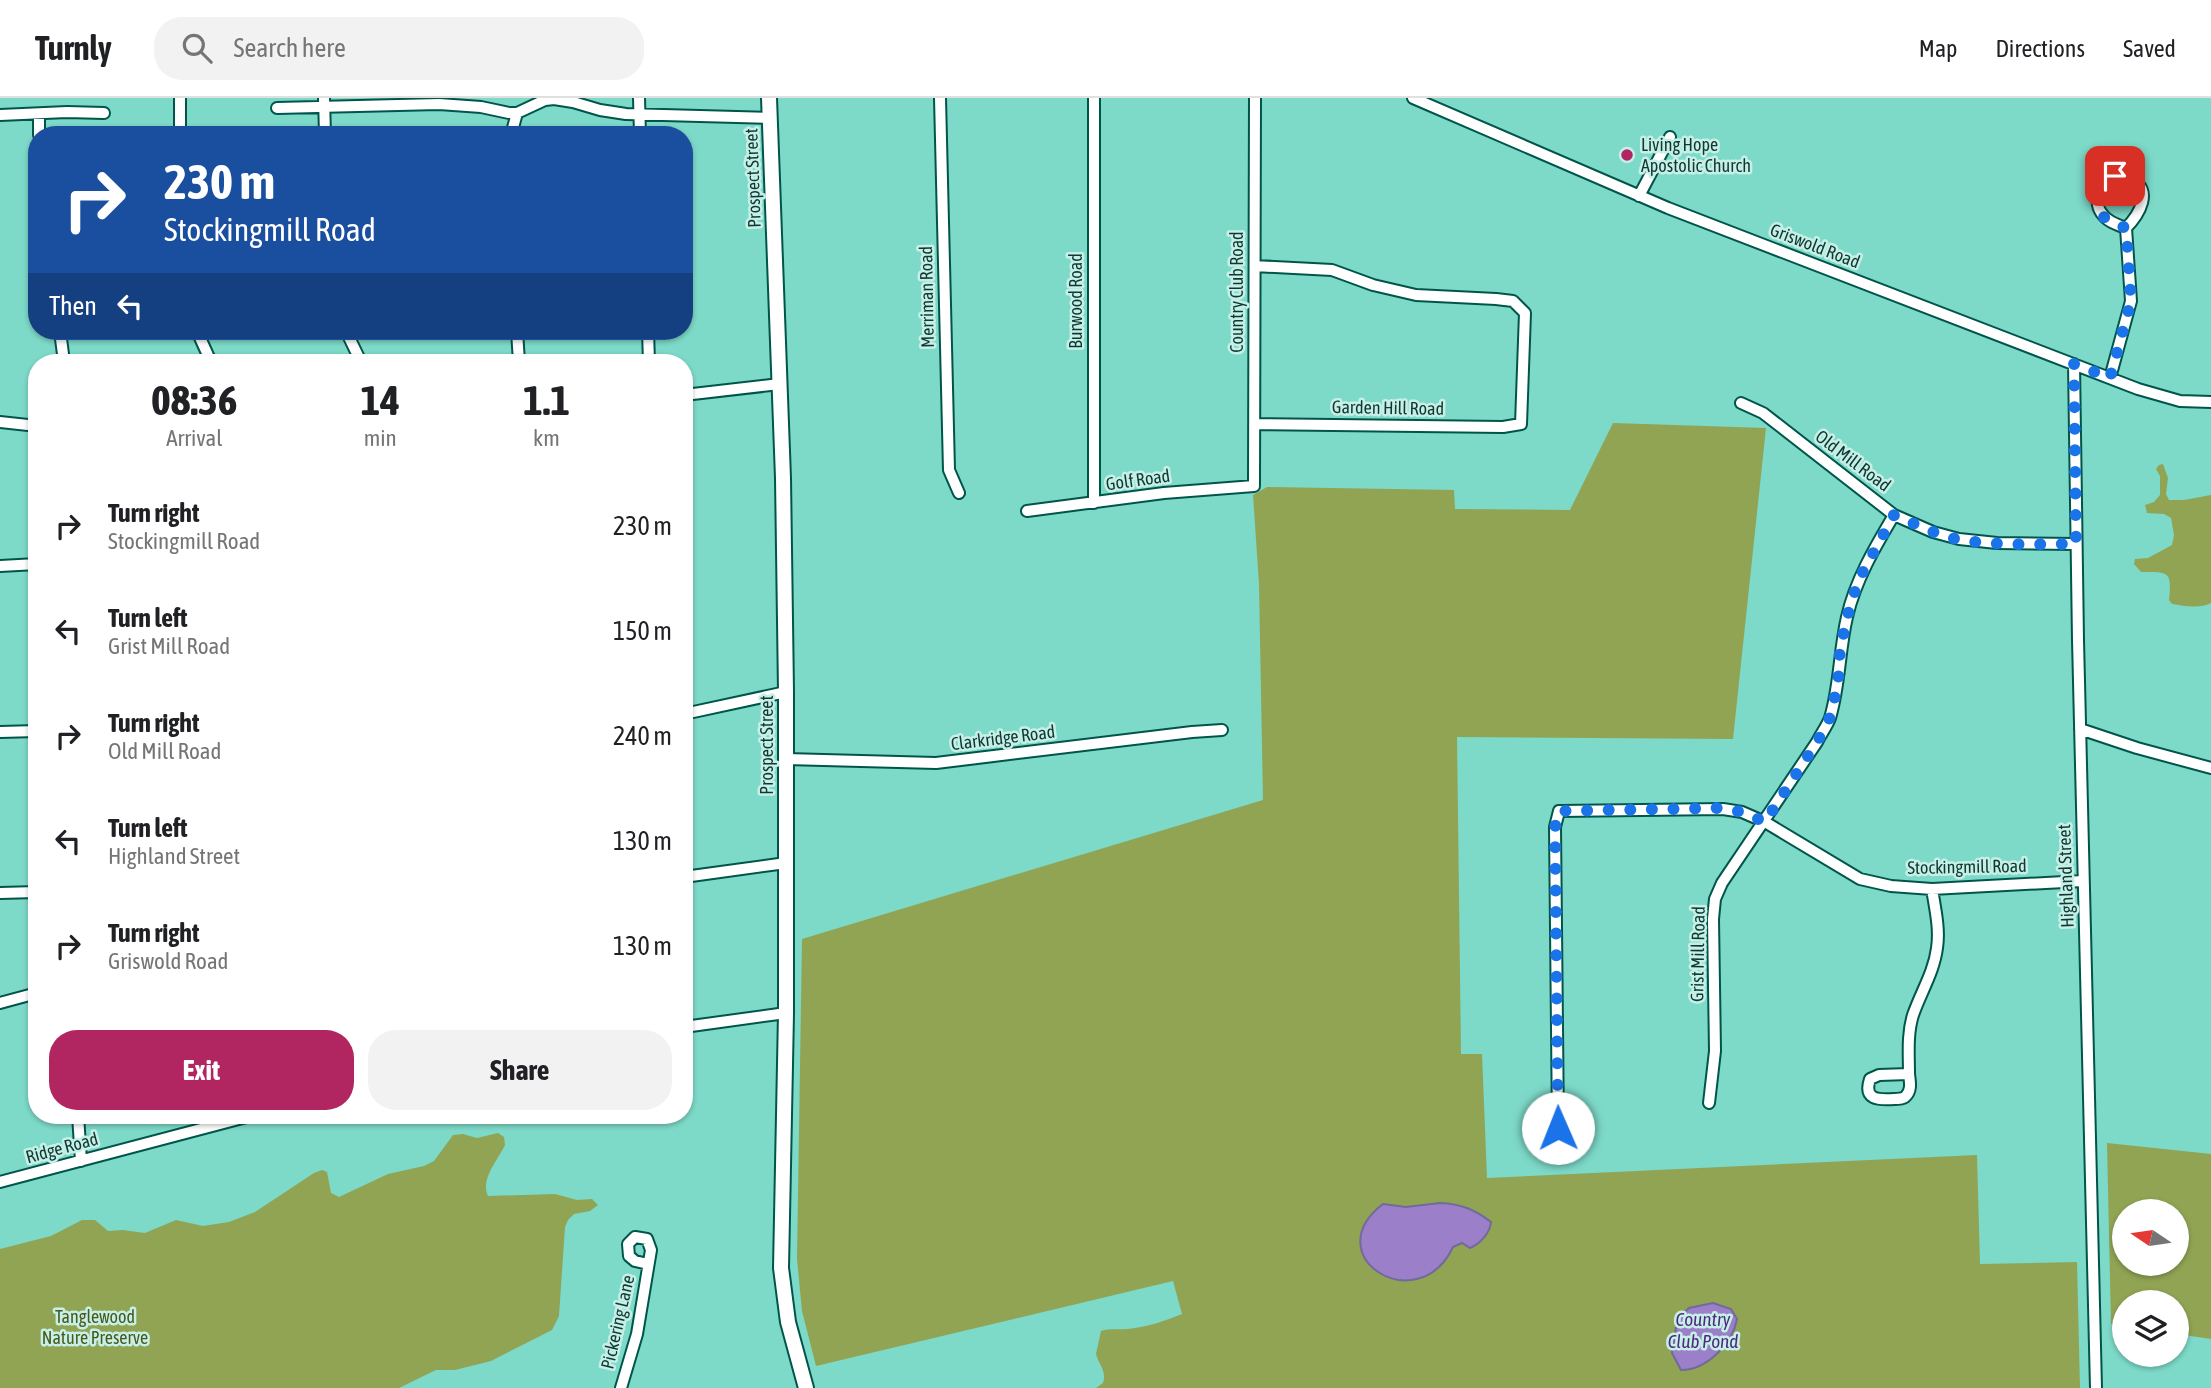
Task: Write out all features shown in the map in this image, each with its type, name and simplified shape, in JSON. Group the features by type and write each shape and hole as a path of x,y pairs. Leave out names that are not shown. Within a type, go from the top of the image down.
{"main road":[{"name":"Prospect Street","path":"769,98 780,384 786,692 786,1013 781,1268 791,1337 806,1388"}],"street":[{"path":"57,98 57,112"},
{"path":"180,98 180,126"},
{"path":"639,98 640,126"},
{"name":"Merriman Road","path":"940,98 948,470 958,493"},
{"name":"Burwood Road","path":"1094,98 1094,503"},
{"name":"Country Club Road","path":"1254,486 1255,98"},
{"name":"Griswold Road","path":"1413,98 1639,196 2110,378 2166,398 2211,402"},
{"path":"278,108 324,102 480,102 509,114 554,99 600,110 639,114 770,118"},
{"path":"324,102 325,126"},
{"path":"0,115 104,113"},
{"path":"513,126 517,113"},
{"path":"39,114 39,126"},
{"path":"1639,196 1670,137"},
{"path":"2110,378 2131,301 2126,228 2141,208 2144,199 2136,181 2125,176 2115,176 2105,181 2100,188 2098,208 2104,217 2126,228"},
{"name":"Garden Hill Road","path":"1254,424 1521,424 1525,313 1513,301 1416,295 1373,285 1332,270 1255,267"},
{"name":"Highland Street","path":"2074,364 2083,881 2096,1388"},
{"path":"693,395 780,384"},
{"name":"Old Mill Road","path":"1741,403 1763,413 1894,515 1933,532 1959,539 1997,543 2076,544"},
{"path":"0,422 28,424"},
{"name":"Golf Road","path":"1027,510 1164,493 1254,486"},
{"name":"Grist Mill Road","path":"1709,1103 1715,1051 1713,919 1716,899 1722,883 1765,822 1829,720 1838,684 1840,649 1851,603 1858,581 1894,515"},
{"path":"0,566 28,564"},
{"path":"693,712 786,692"},
{"path":"2080,729 2190,764 2211,768"},
{"name":"Clarkridge Road","path":"786,759 936,763 1222,730"},
{"path":"0,732 28,731"},
{"name":"Stockingmill Road","path":"1558,1128 1555,827 1559,811 1723,808 1742,812 1765,822 1860,879 1891,886 1932,889 2083,881"},
{"path":"693,876 786,863"},
{"path":"1909,1074 1912,1016 1938,947 1938,924 1932,889"},
{"path":"0,893 28,892"},
{"path":"0,1003 28,995"},
{"path":"693,1026 786,1013"},
{"path":"79,1124 81,1161"},
{"name":"Ridge Road","path":"0,1182 212,1124"},
{"name":"Pickering Lane","path":"621,1388 637,1334 649,1264"}],"green space":[{"path":"1613,423 1766,428 1733,739 1457,737 1461,1054 1482,1054 1487,1178 1977,1155 1980,1264 2077,1262 2080,1388 1096,1388 1104,1379 1096,1354 1101,1331 1142,1327 1182,1314 1173,1281 816,1366 802,1311 797,1259 802,939 1263,800 1259,584 1253,495 1267,487 1454,490 1455,509 1570,510"},
{"path":"2163,464 2168,478 2166,494 2169,500 2211,495 2211,603 2206,605 2172,604 2169,600 2170,583 2167,575 2141,572 2134,564 2135,559 2148,558 2172,545 2174,535 2171,518 2164,514 2147,513 2145,505 2154,502 2160,495 2160,476 2156,469"},
{"name":"Tanglewood Nature Preserve","path":"498,1133 504,1137 505,1145 488,1176 488,1196 555,1194 577,1200 592,1199 598,1205 590,1211 574,1214 565,1227 559,1316 552,1330 491,1361 455,1370 436,1370 399,1388 0,1388 0,1249 51,1236 82,1220 95,1220 108,1231 145,1233 176,1220 203,1226 229,1222 255,1212 322,1170 327,1172 331,1193 339,1197 388,1174 434,1161 453,1135 463,1134 477,1138"},
{"path":"2107,1143 2211,1154 2211,1339 2189,1336 2189,1290 2112,1290 2112,1324"}],"water":[{"path":"1440,1203 1467,1208 1485,1217 1491,1222 1487,1234 1470,1248 1462,1243 1453,1247 1437,1269 1418,1279 1398,1280 1379,1273 1366,1260 1360,1243 1365,1224 1383,1204 1406,1207"},
{"name":"Country Club Pond","path":"1713,1303 1731,1309 1737,1319 1735,1328 1717,1354 1691,1369 1681,1370 1672,1353 1676,1327 1681,1316 1689,1308"}],"place":[{"name":"Living Hope Apostolic Church","path":"1627,155"}],"route":[{"path":"1558,1128 1555,827 1559,811 1723,808 1742,812 1765,822 1829,720 1838,684 1840,649 1858,581 1894,515 1933,532 1959,539 1997,543 2076,544 2074,364 2110,378 2131,301 2126,228 2111,222 2098,208 2100,188 2105,181 2115,176"}]}
